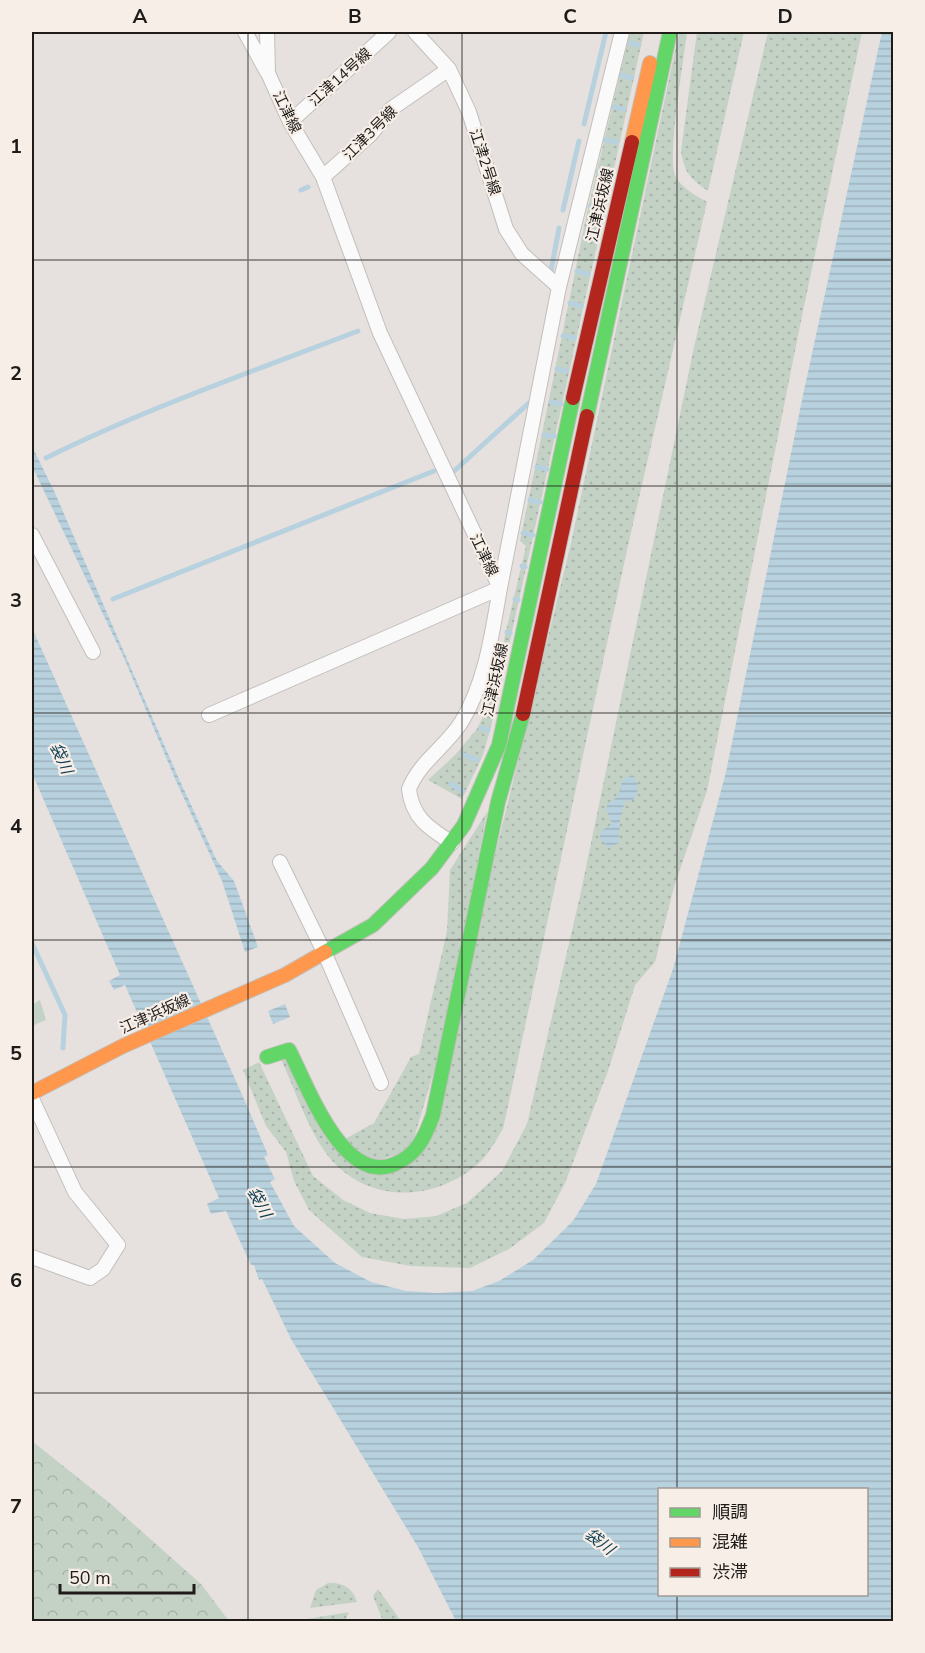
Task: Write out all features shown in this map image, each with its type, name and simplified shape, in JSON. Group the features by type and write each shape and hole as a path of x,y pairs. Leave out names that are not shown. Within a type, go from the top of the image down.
{"street":[{"path":"245,32 268,74"},
{"name":"江津線","path":"267,32 268,74 290,122 323,177 380,333 500,588"},
{"name":"江津14号線","path":"290,122 389,32"},
{"name":"江津2号線","path":"415,32 449,69 469,112 506,229 522,254 559,287"},
{"name":"江津線","path":"500,588 559,287 622,32"},
{"name":"江津浜坂線","path":"32,1093 123,1046 285,975 325,954 381,918 432,868 465,825 499,745 583,350 657,32"},
{"path":"267,1057 289,1050 336,1137 351,1158 370,1167 388,1168 408,1159 424,1144 433,1115 498,802 519,730 670,32"},
{"name":"江津3号線","path":"323,177 371,134 391,110 449,69"},
{"path":"32,535 93,652"},
{"path":"452,843 424,824 415,814 409,789 423,764 453,734 473,701 491,637 500,588"},
{"path":"209,715 500,588"},
{"path":"280,862 325,954 381,1083"},
{"path":"32,1099 75,1192 118,1245 103,1269 90,1278 32,1257"}],"green space":[{"path":"630,32 644,32 491,727 483,755 462,799 428,780 455,755 477,729 489,704 526,546 520,541 587,213"},
{"path":"679,32 687,32 674,129 673,165 675,175 681,184 707,202 627,550 503,1129 483,1159 460,1177 419,1192 376,1189 356,1180 338,1167 323,1149 305,1116 280,1057 288,1056 346,1161 413,1163 489,880 571,543"},
{"path":"697,32 744,32 708,191 689,175 681,151"},
{"path":"768,32 862,32 802,316 707,791 674,887 655,962 635,985 608,1071 565,1183 544,1223 509,1249 470,1268 411,1266 362,1257 309,1210 294,1181 286,1152 266,1126 243,1070 259,1062 313,1176 343,1200 370,1213 404,1219 436,1216 467,1203 502,1171 527,1124 580,896 694,347"},
{"path":"487,812 444,1037 412,1145 402,1153 372,1162 345,1139 374,1123 411,1057 419,1054 447,931 450,870"},
{"path":"40,1000 46,1020 32,1026 32,1005"},
{"path":"32,1441 111,1504 201,1584 229,1621 32,1621"},
{"path":"328,1583 347,1587 357,1602 310,1608 316,1590"},
{"path":"378,1589 401,1621 383,1621 373,1596"},
{"path":"349,1612 345,1621 307,1621 307,1619"}],"water":[{"name":"袋川","path":"882,32 893,32 893,1621 456,1621 418,1547 291,1339 262,1279 259,1280 254,1265 251,1265 226,1211 211,1214 207,1204 219,1198 125,985 114,990 109,981 120,975 32,773 32,628 244,1099 268,1155 264,1157 275,1179 270,1182 294,1226 335,1263 371,1282 406,1291 437,1293 472,1291 499,1281 533,1260 573,1221 596,1184 673,969 726,772 803,395"},
{"path":"32,446 55,493 217,861 234,881 258,947 245,952 222,881 176,781 124,658 32,466 34,459"},
{"path":"632,775 638,784 637,794 633,800 625,801 620,818 619,843 608,848 600,838 600,832 612,824 606,809 608,803 618,794 622,780"},
{"path":"285,1004 290,1017 273,1024 268,1011"}],"waterway":[{"path":"584,124 606,32"},
{"path":"629,43 639,45"},
{"path":"621,75 632,78"},
{"path":"613,107 624,109"},
{"path":"605,140 616,142"},
{"path":"563,210 579,141"},
{"path":"598,172 609,175"},
{"path":"301,190 308,187"},
{"path":"590,206 602,208"},
{"path":"551,271 559,228"},
{"path":"584,238 595,240"},
{"path":"577,271 588,274"},
{"path":"570,303 581,306"},
{"path":"46,458 162,406 358,331"},
{"path":"563,336 574,338"},
{"path":"557,369 566,371"},
{"path":"453,472 530,402"},
{"path":"551,402 561,404"},
{"path":"544,435 554,436"},
{"path":"537,467 547,469"},
{"path":"113,599 434,471"},
{"path":"530,500 540,502"},
{"path":"523,533 533,535"},
{"path":"481,728 488,730"},
{"path":"464,755 477,760"},
{"path":"451,784 463,791"},
{"path":"32,943 65,1015 63,1048"}],"traffic: fast":[{"path":"587,416 670,32"},
{"path":"325,952 373,925 432,868 464,825 499,745 573,398"},
{"path":"267,1057 289,1050 329,1128 343,1147 359,1161 376,1167 395,1164 415,1150 427,1131 433,1115 498,802 523,714"}],"traffic: slow":[{"path":"632,142 650,63"},
{"path":"32,1093 123,1046 285,975 325,952"}],"traffic: jam":[{"path":"573,398 632,142"},
{"path":"523,714 587,416"}]}
